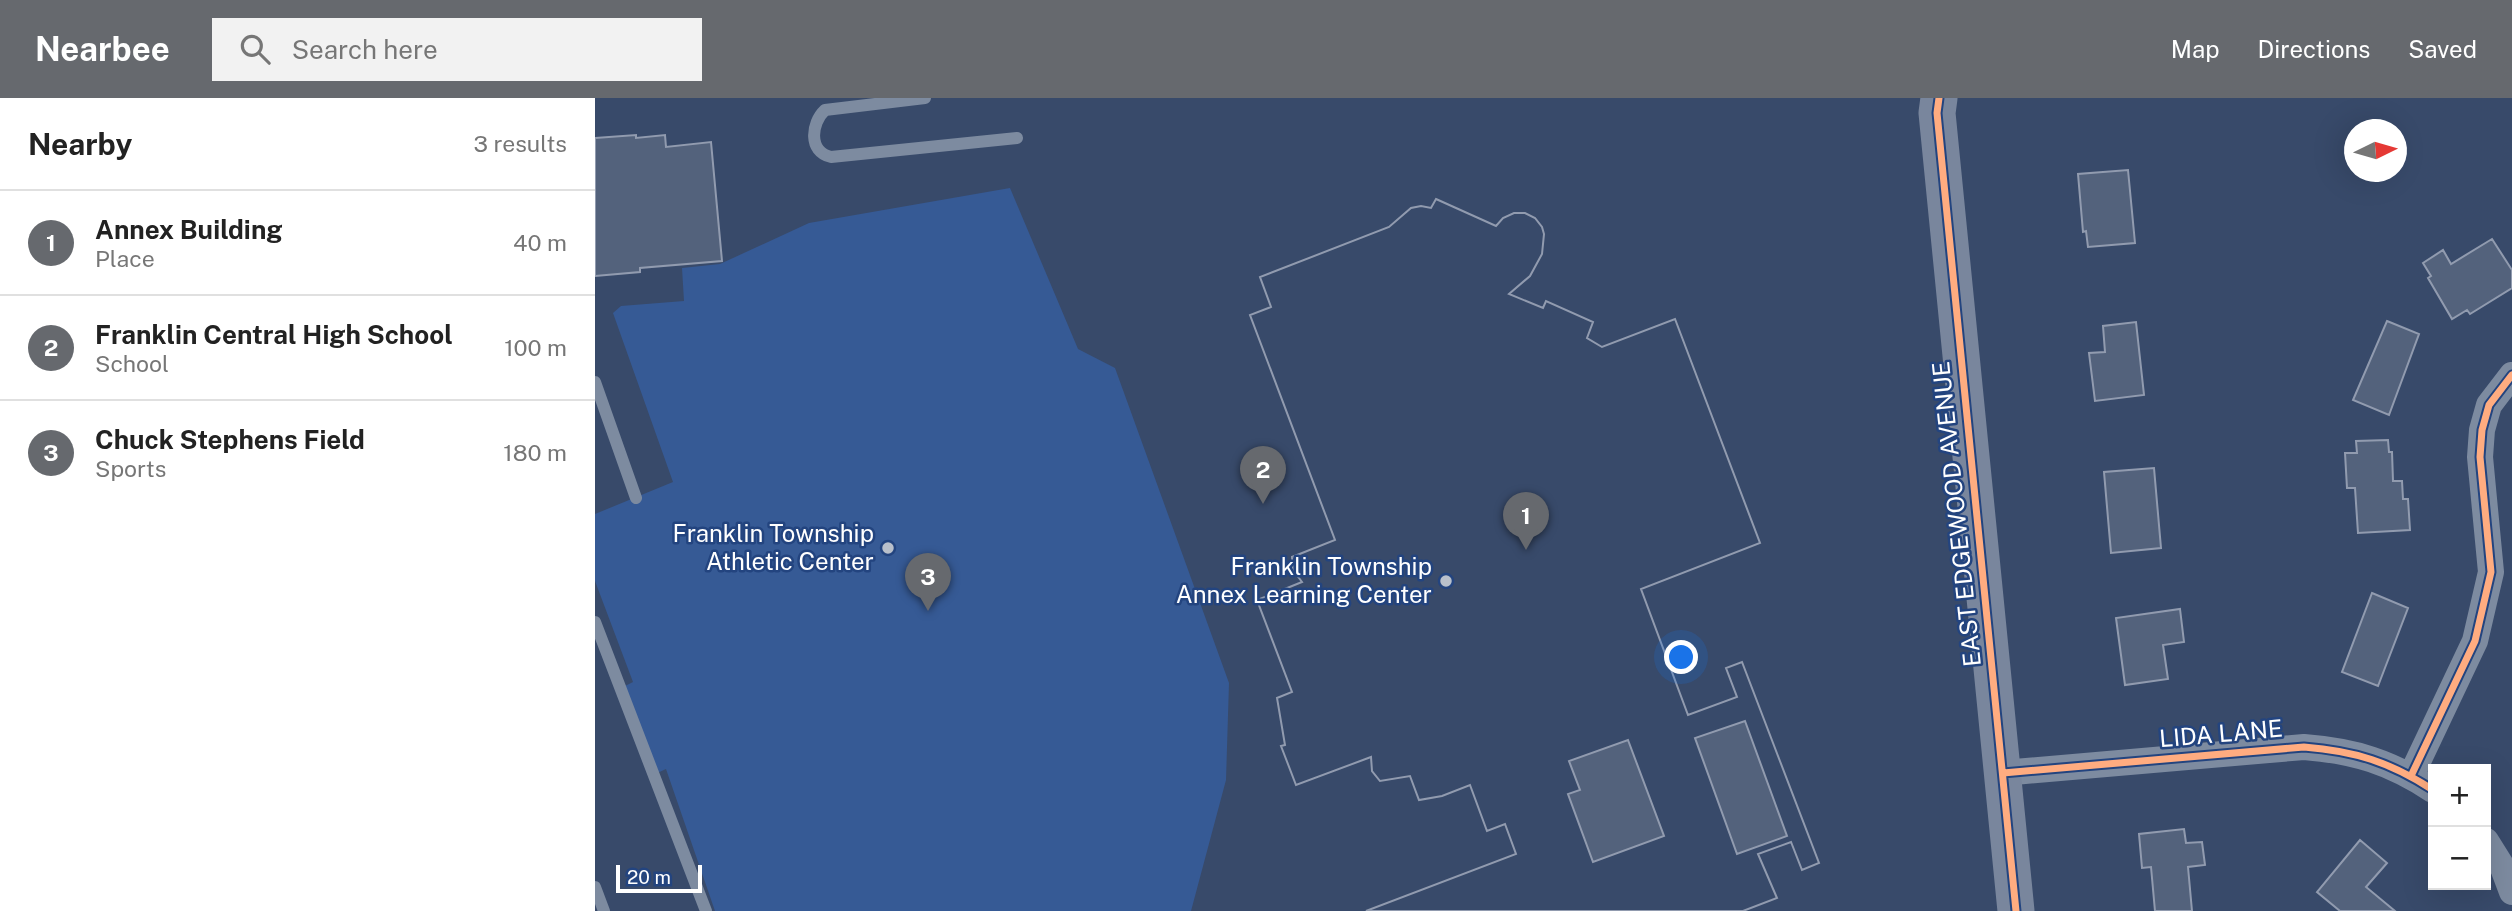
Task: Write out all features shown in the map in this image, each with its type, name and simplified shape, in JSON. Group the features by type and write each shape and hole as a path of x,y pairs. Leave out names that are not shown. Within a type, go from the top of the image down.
{"main road":[{"name":"EAST EDGEWOOD AVENUE","path":"1936,103 2016,911"}],"street":[{"path":"2411,776 2475,641 2491,572 2480,457 2482,430 2489,405 2512,375"},
{"name":"LIDA LANE","path":"2003,773 2304,747 2360,754 2400,770 2428,787"},
{"path":"2491,849 2511,883"}],"lane":[{"path":"925,98 825,110 820,114 813,134 816,148 823,155 831,157 1017,138"},
{"path":"595,382 599,409 636,498"},
{"path":"596,625 706,911"},
{"path":"595,887 604,911"}],"shaded area":[{"name":"Franklin Township Athletic Center","path":"1010,188 1078,349 1115,368 1229,683 1226,780 1191,911 715,911 666,769 655,774 625,686 633,682 595,581 595,514 673,482 613,313 621,306 684,301 682,268 720,264 809,223"}],"building":[{"path":"636,135 636,138 665,135 666,147 711,142 722,261 640,268 640,272 595,276 595,138"},
{"path":"2128,170 2135,243 2088,247 2086,231 2083,232 2078,174"},
{"path":"1436,199 1496,226 1503,218 1514,213 1525,213 1535,218 1544,234 1542,254 1530,276 1509,294 1543,308 1546,301 1593,322 1587,338 1602,347 1675,319 1760,543 1641,589 1688,715 1737,697 1726,668 1742,662 1819,863 1802,870 1791,842 1758,854 1777,898 1743,911 1366,911 1516,854 1505,824 1487,831 1470,785 1442,796 1419,800 1410,776 1380,781 1372,771 1371,757 1296,785 1281,746 1285,745 1277,698 1292,692 1257,600 1302,582 1293,570 1292,557 1335,540 1250,315 1271,307 1260,277 1389,227 1411,208 1431,208","holes":["1745,721 1787,836 1737,854 1695,738","1628,740 1664,836 1593,862 1568,794 1580,790 1569,761"]},
{"path":"1436,199 1496,226 1503,218 1514,213 1525,213 1535,218 1544,234 1542,254 1530,276 1509,294 1543,308 1546,301 1593,322 1587,338 1602,347 1675,319 1760,543 1641,589 1688,715 1737,697 1726,668 1742,662 1819,863 1802,870 1791,842 1758,854 1777,898 1743,911 1366,911 1516,854 1505,824 1487,831 1470,785 1442,796 1419,800 1410,776 1380,781 1372,771 1371,757 1296,785 1281,746 1285,745 1277,698 1292,692 1257,600 1302,582 1293,570 1292,557 1335,540 1250,315 1271,307 1260,277 1389,227 1411,208 1431,208"},
{"path":"2492,239 2512,270 2512,288 2470,314 2467,310 2452,319 2428,278 2431,276 2423,263 2443,250 2451,264"},
{"path":"2387,321 2419,334 2389,415 2353,400"},
{"path":"2136,322 2144,395 2095,401 2089,353 2105,352 2103,326"},
{"path":"2388,440 2389,452 2392,452 2393,481 2402,481 2403,499 2408,499 2410,530 2358,533 2355,488 2347,488 2345,453 2357,453 2356,441"},
{"path":"2154,468 2161,548 2111,553 2104,472"},
{"path":"2372,593 2408,608 2378,686 2342,672"},
{"path":"2180,609 2184,642 2163,645 2168,679 2125,685 2116,618"},
{"path":"2184,829 2186,843 2202,842 2205,865 2188,867 2192,911 2155,911 2151,867 2142,868 2139,834"},
{"path":"2360,840 2387,863 2366,887 2395,911 2340,911 2317,892"}],"cycle path":[{"path":"1939,98 1937,113 2016,911"},
{"path":"2411,776 2475,641 2491,572 2480,457 2482,430 2489,405 2512,375"},
{"path":"2003,773 2304,747 2340,751 2387,765 2428,787"}],"place":[{"name":"Franklin Central High School","path":"1263,504"},
{"name":"Franklin Township Athletic Center","path":"888,548"},
{"name":"Annex Building","path":"1526,550"},
{"name":"Franklin Township Annex Learning Center","path":"1446,581"},
{"name":"Chuck Stephens Field","path":"928,611"}]}
